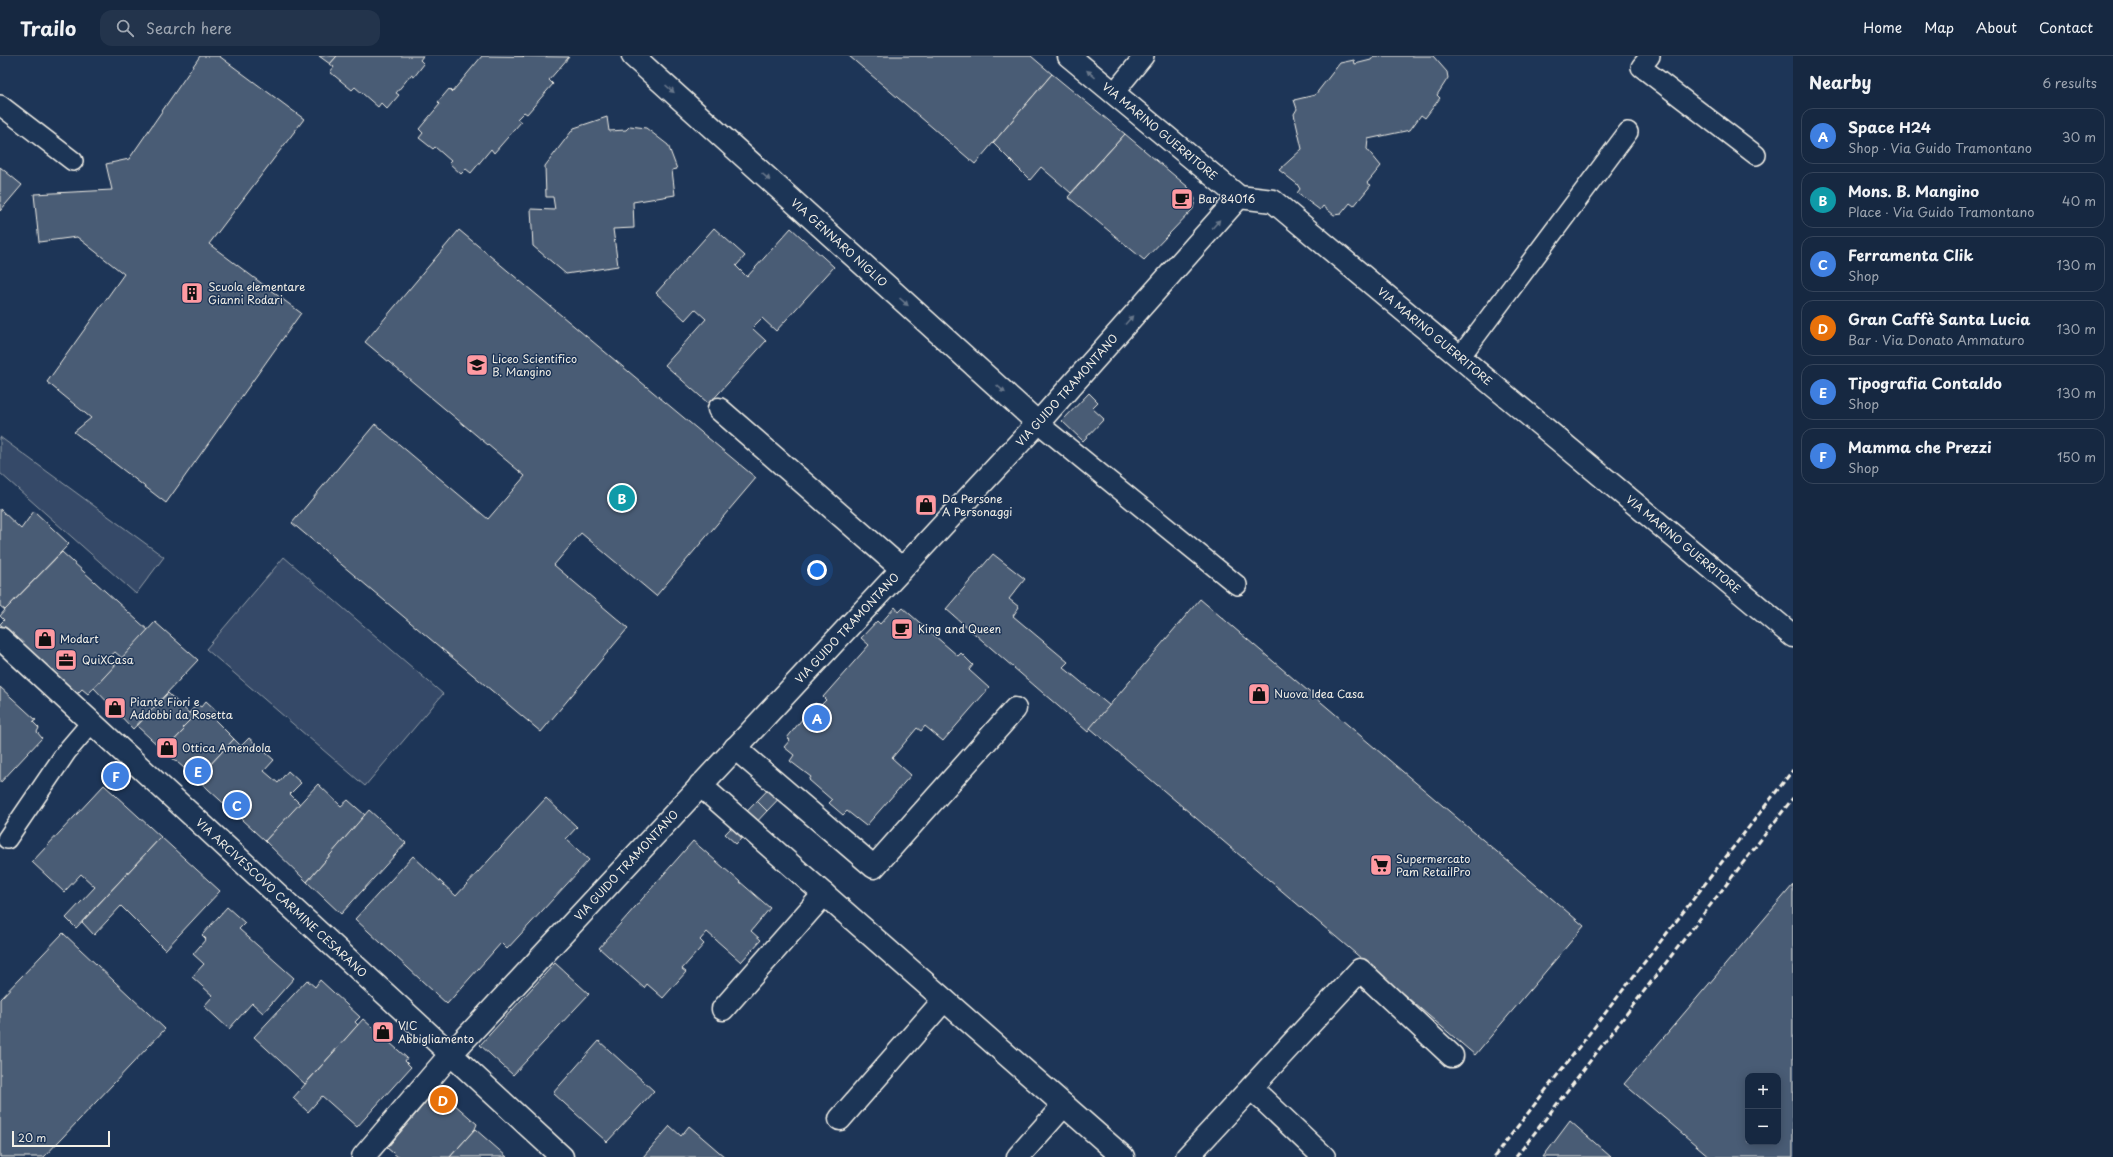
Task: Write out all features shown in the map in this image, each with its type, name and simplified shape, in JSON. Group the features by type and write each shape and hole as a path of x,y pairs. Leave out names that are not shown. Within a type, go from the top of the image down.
{"street":[{"name":"VIA MARINO GUERRITORE","path":"1069,56 1239,198 1273,201 1793,636"},
{"name":"VIA GENNARO NIGLIO","path":"641,58 1038,422"},
{"name":"VIA GUIDO TRAMONTANO","path":"363,1157 450,1055 1038,422 1239,198"},
{"path":"719,409 902,569"},
{"name":"VIA ARCIVESCOVO CARMINE CESARANO","path":"0,638 562,1157"},
{"path":"735,748 874,868 1015,709"},
{"path":"700,785 1122,1157"},
{"path":"723,1009 824,894"},
{"path":"1187,1157 1360,970 1452,1056"},
{"path":"840,1119 944,1000"},
{"path":"1251,1088 1324,1157"},
{"path":"1018,1157 1064,1105"}],"lane":[{"path":"1114,94 1144,56"},
{"path":"1650,56 1641,67 1756,155"},
{"path":"0,105 73,160"},
{"path":"1460,357 1628,132"},
{"path":"1038,422 1237,585"},
{"path":"7,839 67,751 91,723"}],"shaded area":[{"path":"0,437 164,557 136,594 0,473"},
{"path":"284,557 443,694 365,786 206,649"}],"building":[{"name":"Scuola elementare Gianni Rodari","path":"200,56 219,56 304,119 209,244 301,313 166,503 74,432 91,418 47,382 124,274 77,237 39,242 34,194 112,190 106,164 129,159"},
{"path":"319,56 337,56 330,64"},
{"path":"337,56 423,56 420,60 424,64 414,77 411,75 396,93 399,95 387,109 381,103 378,107 355,87 352,90 330,72 334,67 330,64"},
{"path":"482,56 569,57 549,80 553,84 527,114 524,112 517,119 521,122 494,153 491,149 471,173 466,169 461,174 449,163 451,161 435,147 433,149 419,138 423,133 419,129 440,104 438,102 449,89 452,92"},
{"path":"849,56 1031,56 1052,74 975,164"},
{"path":"1374,56 1433,56 1447,72 1448,78 1437,95 1440,98 1425,118 1421,115 1410,130 1368,139 1367,149 1381,166 1367,183 1371,185 1354,206 1350,203 1341,214 1334,215 1323,206 1320,210 1297,193 1300,189 1297,184 1279,170 1302,149 1294,114 1297,109 1294,100 1315,95 1340,63 1354,60 1355,64 1371,60"},
{"path":"1052,74 1125,134 1071,193 1041,167 1030,180 993,143"},
{"path":"607,117 609,131 626,130 630,126 646,128 668,145 677,169 672,170 675,195 633,202 634,228 613,229 618,266 566,274 533,246 531,209 555,210 553,197 546,197 545,166 574,128"},
{"path":"1125,134 1188,187 1195,199 1193,209 1144,260 1068,197"},
{"path":"0,167 22,185 0,211"},
{"path":"714,228 745,256 736,266 747,277 791,228 834,267 776,331 762,318 752,328 766,341 709,404 665,365 706,319 695,309 685,320 656,293"},
{"path":"459,230 756,478 656,596 581,533 554,565 628,628 541,732 292,523 375,424 488,519 525,476 365,342"},
{"path":"1089,393 1098,402 1092,408 1104,419 1083,441 1062,421"},
{"path":"0,509 21,529 34,511 69,544 5,610 0,606"},
{"path":"62,552 149,631 122,658 115,652 107,659 115,666 88,694 82,689 76,695 0,624 4,620 0,616 5,610"},
{"path":"993,554 1025,579 1009,599 1019,607 1013,616 1068,662 1063,667 1110,706 1088,732 946,609"},
{"name":"Supermercato Pam RetailPro","path":"1200,599 1584,926 1475,1055 1090,728"},
{"path":"895,607 899,612 903,608 958,656 961,653 973,665 969,670 989,688 943,741 925,726 921,731 917,728 892,758 911,775 866,826 847,811 843,815 829,803 832,800 809,780 811,777 790,761 794,755 784,747 790,740 787,738 815,703 820,706 826,700 823,697 869,645 861,638 877,621 880,624"},
{"path":"155,622 198,660 133,729 94,688"},
{"path":"0,687 36,720 33,722 39,728 37,732 42,738 0,783"},
{"path":"168,693 193,717 182,728 184,730 164,751 137,726"},
{"path":"206,701 218,712 213,718 234,739 197,779 164,751 184,730 182,728 193,717 189,713 197,704 201,707"},
{"path":"249,738 274,760 264,771 278,783 288,771 301,783 290,794 300,804 265,841 197,779 234,739 241,746"},
{"path":"782,775 792,785 767,811 757,801"},
{"path":"318,784 341,806 348,800 365,815 307,882 265,841"},
{"path":"104,785 161,837 76,928 66,918 95,887 81,874 64,892 32,862"},
{"path":"546,798 577,827 566,839 589,860 507,949 501,943 447,1004 355,919 413,856 456,896"},
{"path":"757,801 767,811 736,844 725,834"},
{"path":"369,810 406,843 341,914 307,882"},
{"path":"161,837 220,891 165,950 121,906 94,935 82,922"},
{"path":"693,841 770,908 751,931 761,940 741,962 707,932 700,940 704,944 682,969 686,972 663,998 647,984 644,988 599,948"},
{"path":"1793,885 1793,1157 1710,1157 1624,1084"},
{"path":"227,907 245,923 239,929 294,978 263,1013 252,1003 229,1029 204,1006 213,996 192,977 204,964 193,954 206,939 202,935"},
{"path":"63,933 165,1029 44,1157 0,1157 0,999"},
{"path":"555,963 589,994 513,1075 480,1045"},
{"path":"307,980 315,987 320,980 360,1017 355,1022 358,1025 305,1084 254,1037"},
{"path":"363,1019 407,1058 405,1061 411,1067 357,1127 322,1096 308,1112 293,1098"},
{"path":"599,1041 654,1091 607,1142 553,1093"},
{"path":"437,1089 477,1124 475,1129 450,1157 398,1157 387,1148"},
{"path":"1570,1121 1611,1157 1543,1157"},
{"path":"670,1126 681,1136 689,1126 725,1157 643,1157"},
{"path":"475,1129 507,1157 450,1157"}],"railway":[{"path":"1494,1157 1793,770"},
{"path":"1516,1157 1793,798"}],"place":[{"name":"Bar 84016","path":"1182,199"},
{"name":"Scuola elementare Gianni Rodari","path":"192,293"},
{"name":"Liceo Scientifico B. Mangino","path":"477,365"},
{"name":"Mons. B. Mangino","path":"622,498"},
{"name":"Da Persone A Personaggi","path":"926,505"},
{"name":"King and Queen","path":"902,629"},
{"name":"Modart","path":"45,639"},
{"name":"QuiXCasa","path":"66,660"},
{"name":"Nuova Idea Casa","path":"1259,694"},
{"name":"Piante Fiori e Addobbi da Rosetta","path":"115,708"},
{"name":"Space H24","path":"817,718"},
{"name":"Ottica Amendola","path":"167,748"},
{"name":"Tipografia Contaldo","path":"198,771"},
{"name":"Mamma che Prezzi","path":"116,776"},
{"name":"Ferramenta Clik","path":"237,805"},
{"name":"Supermercato Pam RetailPro","path":"1381,865"},
{"name":"VIC Abbigliamento","path":"383,1032"},
{"name":"Gran Caffè Santa Lucia","path":"443,1100"}]}
